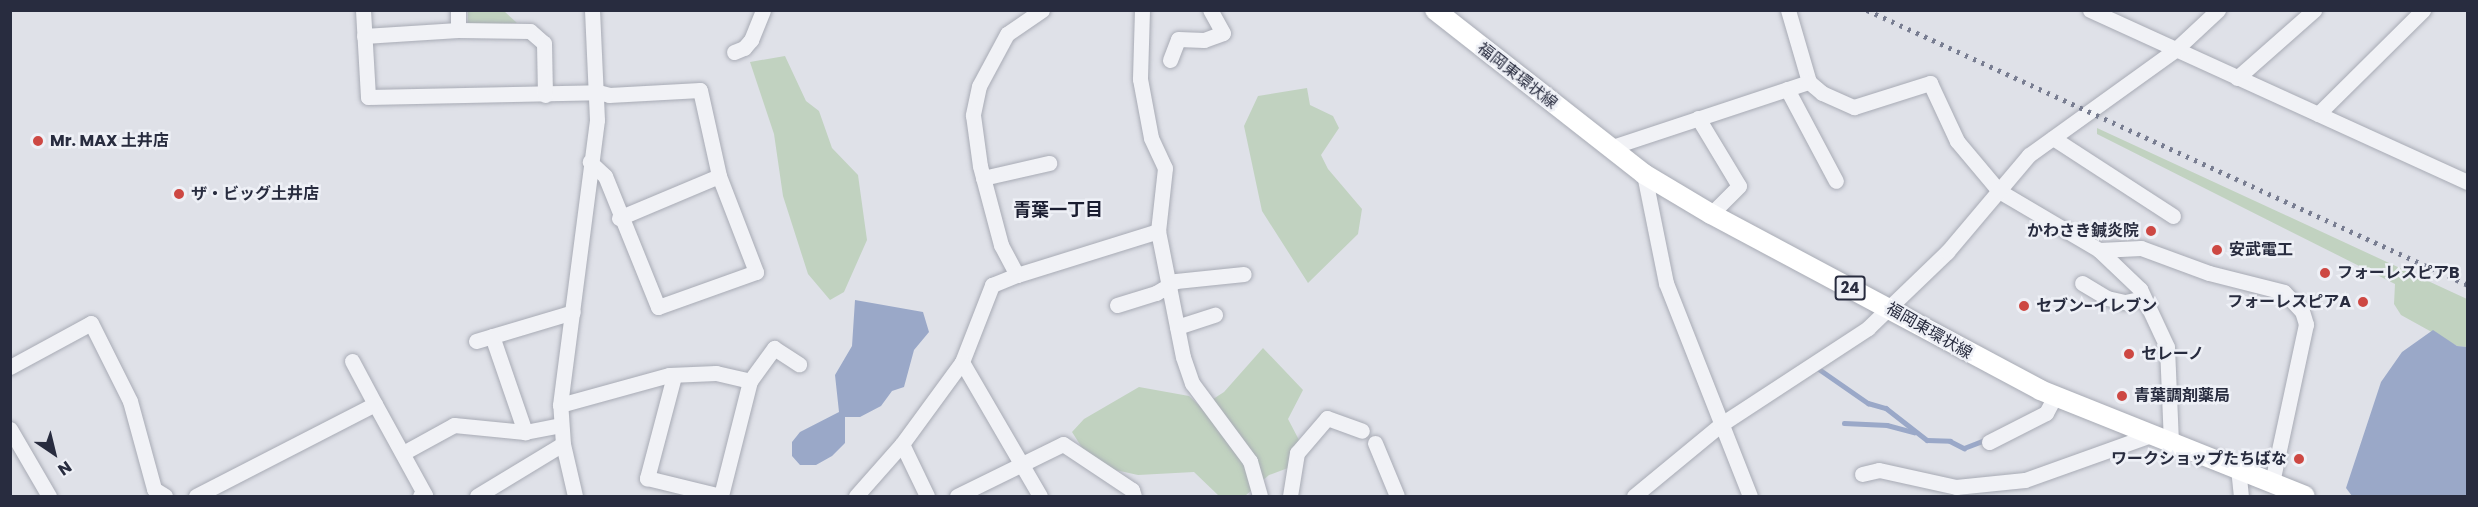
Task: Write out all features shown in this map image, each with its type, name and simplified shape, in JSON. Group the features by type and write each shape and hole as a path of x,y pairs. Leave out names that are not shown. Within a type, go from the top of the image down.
{"main road":[{"name":"福岡東環状線","path":"1435,10 1644,174 1711,214 1888,308 1958,349 2055,396 2306,496"}],"street":[{"path":"363,10 368,97 546,95 598,92 609,95 700,90 719,176 756,272 658,307 619,218 605,176 590,162"},
{"path":"458,10 458,30"},
{"path":"575,496 563,444 560,405 598,92 592,10"},
{"path":"734,52 744,48 751,40 763,10"},
{"path":"1017,275 1001,245 983,178 973,115 979,86 1007,34 1042,10"},
{"path":"1142,10 1140,80 1151,138 1165,168 1158,231 1177,327 1192,383 1250,461 1260,496"},
{"path":"1170,60 1178,39 1204,40 1222,33 1210,10"},
{"path":"1788,10 1809,82 1822,93 1854,107 1930,83 1957,141 1999,191 2099,250 2144,298 2167,347 2171,443"},
{"path":"1634,496 1720,425 1868,328 1947,252 2029,155 2175,50 2218,10"},
{"path":"2237,78 2314,10"},
{"path":"2318,114 2423,10"},
{"path":"2099,12 2175,50 2468,182"},
{"path":"364,36 458,30 530,31 544,43 546,95"},
{"path":"1609,148 1809,82"},
{"path":"1787,89 1836,181"},
{"path":"1698,118 1739,186 1711,214"},
{"path":"2053,138 2173,216"},
{"path":"983,178 1049,163"},
{"path":"1644,174 1666,283 1720,425 1750,496"},
{"path":"619,218 719,176"},
{"path":"856,496 902,444 962,362 992,285 1158,231"},
{"path":"2099,250 2141,248 2209,273 2284,292 2295,301 2306,324 2272,482"},
{"path":"1117,305 1156,293 1167,284 1244,274"},
{"path":"2082,283 2107,298 2125,302 2144,298"},
{"path":"476,341 573,312"},
{"path":"1177,327 1215,315"},
{"path":"10,367 91,323 130,401 154,489 165,496"},
{"path":"492,336 525,432"},
{"path":"674,376 647,478 721,496 750,381 774,348 799,364"},
{"path":"352,362 425,495 420,496"},
{"path":"962,362 1040,496"},
{"path":"560,405 674,376 716,373 750,381"},
{"path":"1989,442 2046,413 2055,396"},
{"path":"196,496 224,490 375,404"},
{"path":"1290,496 1297,453 1327,418 1362,431"},
{"path":"403,453 454,426 525,432 560,425"},
{"path":"10,429 49,496"},
{"path":"1862,474 1879,470 1956,487 2025,480 2151,435"},
{"path":"1376,443 1397,496"},
{"path":"477,496 563,444"},
{"path":"902,444 927,496"},
{"path":"957,496 1063,444 1132,490 1134,496"},
{"path":"2238,468 2241,496"}],"green space":[{"path":"468,11 504,11 517,23 468,26"},
{"path":"785,56 806,101 819,111 832,148 858,175 867,240 844,292 830,300 808,274 783,196 774,134 750,62"},
{"path":"1307,88 1310,105 1333,116 1339,128 1321,155 1328,169 1362,209 1358,234 1308,283 1262,211 1244,126 1258,96"},
{"path":"2097,128 2467,299 2467,347 2457,346 2401,315 2394,304 2395,284 2097,134"},
{"path":"1263,348 1303,390 1288,419 1299,440 1288,468 1269,475 1245,496 1219,496 1194,472 1138,475 1111,469 1086,454 1072,432 1084,419 1139,387 1189,396 1201,407 1224,392"}],"water":[{"path":"855,300 923,312 929,332 914,350 904,387 892,391 881,406 860,417 845,417 845,443 832,456 816,465 800,465 792,456 792,442 800,432 839,412 835,375 852,346"},
{"path":"2433,330 2457,346 2467,347 2467,496 2352,496 2346,488 2381,382 2402,352"}],"waterway":[{"path":"1819,369 1868,403 1886,408 1927,440 1950,441 1964,448 1987,439"},
{"path":"1844,423 1887,425 1914,432"}],"railway":[{"path":"1867,10 2468,285"}],"place":[{"name":"Mr. MAX 土井店","path":"38,141"},
{"name":"ザ・ビッグ土井店","path":"179,194"},
{"name":"かわさき鍼炎院","path":"2151,231"},
{"name":"安武電工","path":"2217,250"},
{"name":"フォーレスピアB","path":"2325,273"},
{"name":"フォーレスピアA","path":"2363,302"},
{"name":"セブン-イレブン","path":"2024,306"},
{"name":"セレーノ","path":"2129,354"},
{"name":"青葉調剤薬局","path":"2122,396"},
{"name":"ワークショップたちばな","path":"2299,459"}],"district":[{"name":"青葉一丁目","path":"1058,210"}]}
